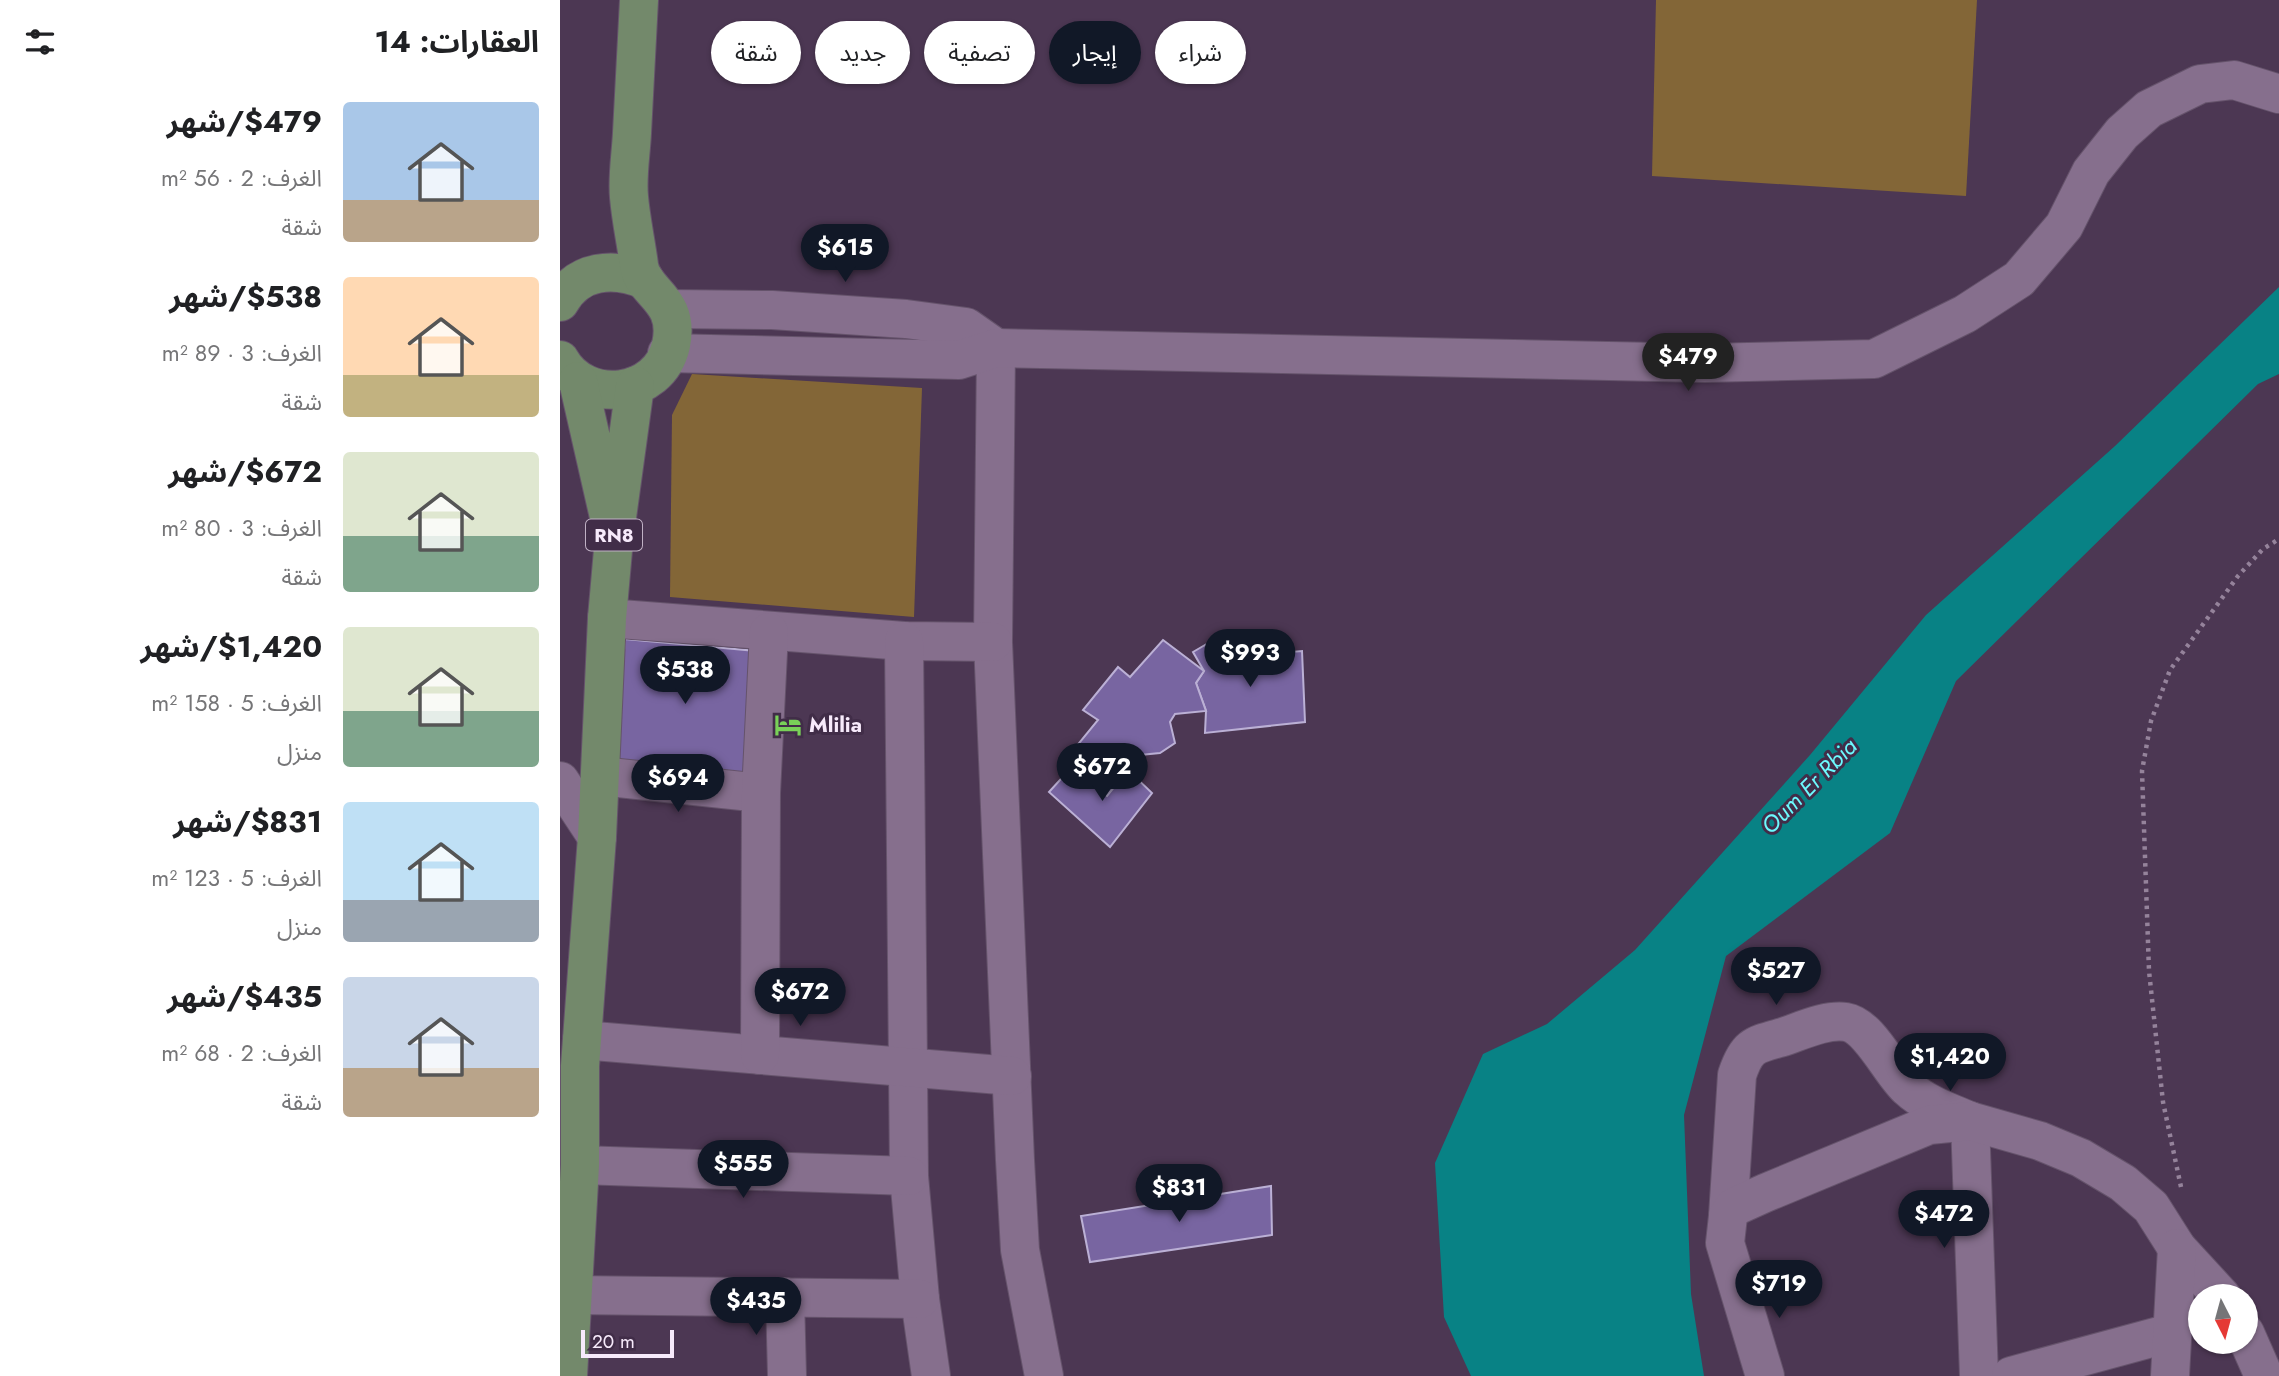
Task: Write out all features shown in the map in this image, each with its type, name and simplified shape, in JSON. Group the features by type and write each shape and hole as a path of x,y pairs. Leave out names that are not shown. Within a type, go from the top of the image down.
{"main road":[{"path":"635,386 651,377 667,353 672,327 656,295 640,273 629,195 639,0"},
{"path":"591,275 629,195"},
{"path":"560,302 574,284 591,275 609,271 627,273 656,295"},
{"name":"RN8","path":"568,1376 580,1165 574,1057 597,837 607,618 614,539 635,386 616,391 596,389 569,370"},
{"name":"RN8","path":"569,370 614,539"}],"street":[{"path":"667,353 958,360 996,348 1705,363 1874,359 1965,314 2019,279 2064,226 2091,172 2122,132 2149,109 2200,84 2222,81 2234,80 2279,94"},
{"path":"656,295 772,310 906,319 966,327 996,348"},
{"path":"996,348 993,642 1020,1250 1044,1376"},
{"path":"607,618 904,641 993,642"},
{"path":"760,1055 761,793 769,632"},
{"path":"904,641 909,1176 920,1299 931,1376"},
{"path":"600,776 761,793"},
{"path":"560,781 597,837"},
{"path":"1765,1376 1726,1243 1737,1075 1743,1056 1753,1046 1825,1024 1845,1022 1859,1028 1908,1088 1933,1105 1970,1121 2040,1141 2081,1158 2123,1183 2151,1207 2177,1248 2210,1284"},
{"path":"574,1057 760,1055 1012,1076"},
{"path":"1728,1216 1734,1207 1929,1125 1970,1121"},
{"path":"1970,1121 1979,1376"},
{"path":"580,1165 909,1176"},
{"path":"2169,1376 2177,1248"},
{"path":"572,1295 920,1299"},
{"path":"785,1297 787,1376"},
{"path":"2011,1376 2170,1333"},
{"path":"2254,1354 2264,1376"}],"path":[{"path":"2177,1248 2183,1200 2163,1102 2149,971 2142,771 2151,721 2170,670 2238,576 2263,549 2279,539"}],"shaded area":[{"path":"1656,0 1977,0 1966,196 1652,176"},
{"path":"692,374 922,388 914,617 670,597 672,415"}],"water":[{"name":"Oum Er Rbia","path":"2279,287 2279,374 2258,384 1956,681 1890,833 1726,956 1684,1115 1691,1294 1704,1376 1471,1376 1444,1317 1435,1163 1483,1054 1547,1024 1635,950 1810,755 1926,615 2115,446"}],"building":[{"path":"1217,638 1235,657 1302,651 1305,722 1205,733 1206,711 1196,683 1204,671 1193,652"},
{"path":"625,639 756,651 745,773 614,762"},
{"path":"1163,640 1204,671 1196,683 1206,711 1175,714 1170,722 1175,743 1160,753 1140,755 1107,796 1062,764 1098,720 1083,710 1118,667 1130,677"},
{"path":"1070,769 1107,796 1128,770 1152,793 1110,847 1049,792"},
{"path":"1271,1186 1272,1235 1090,1262 1081,1216"}],"place":[{"name":"Mlilia","path":"788,725"}]}
